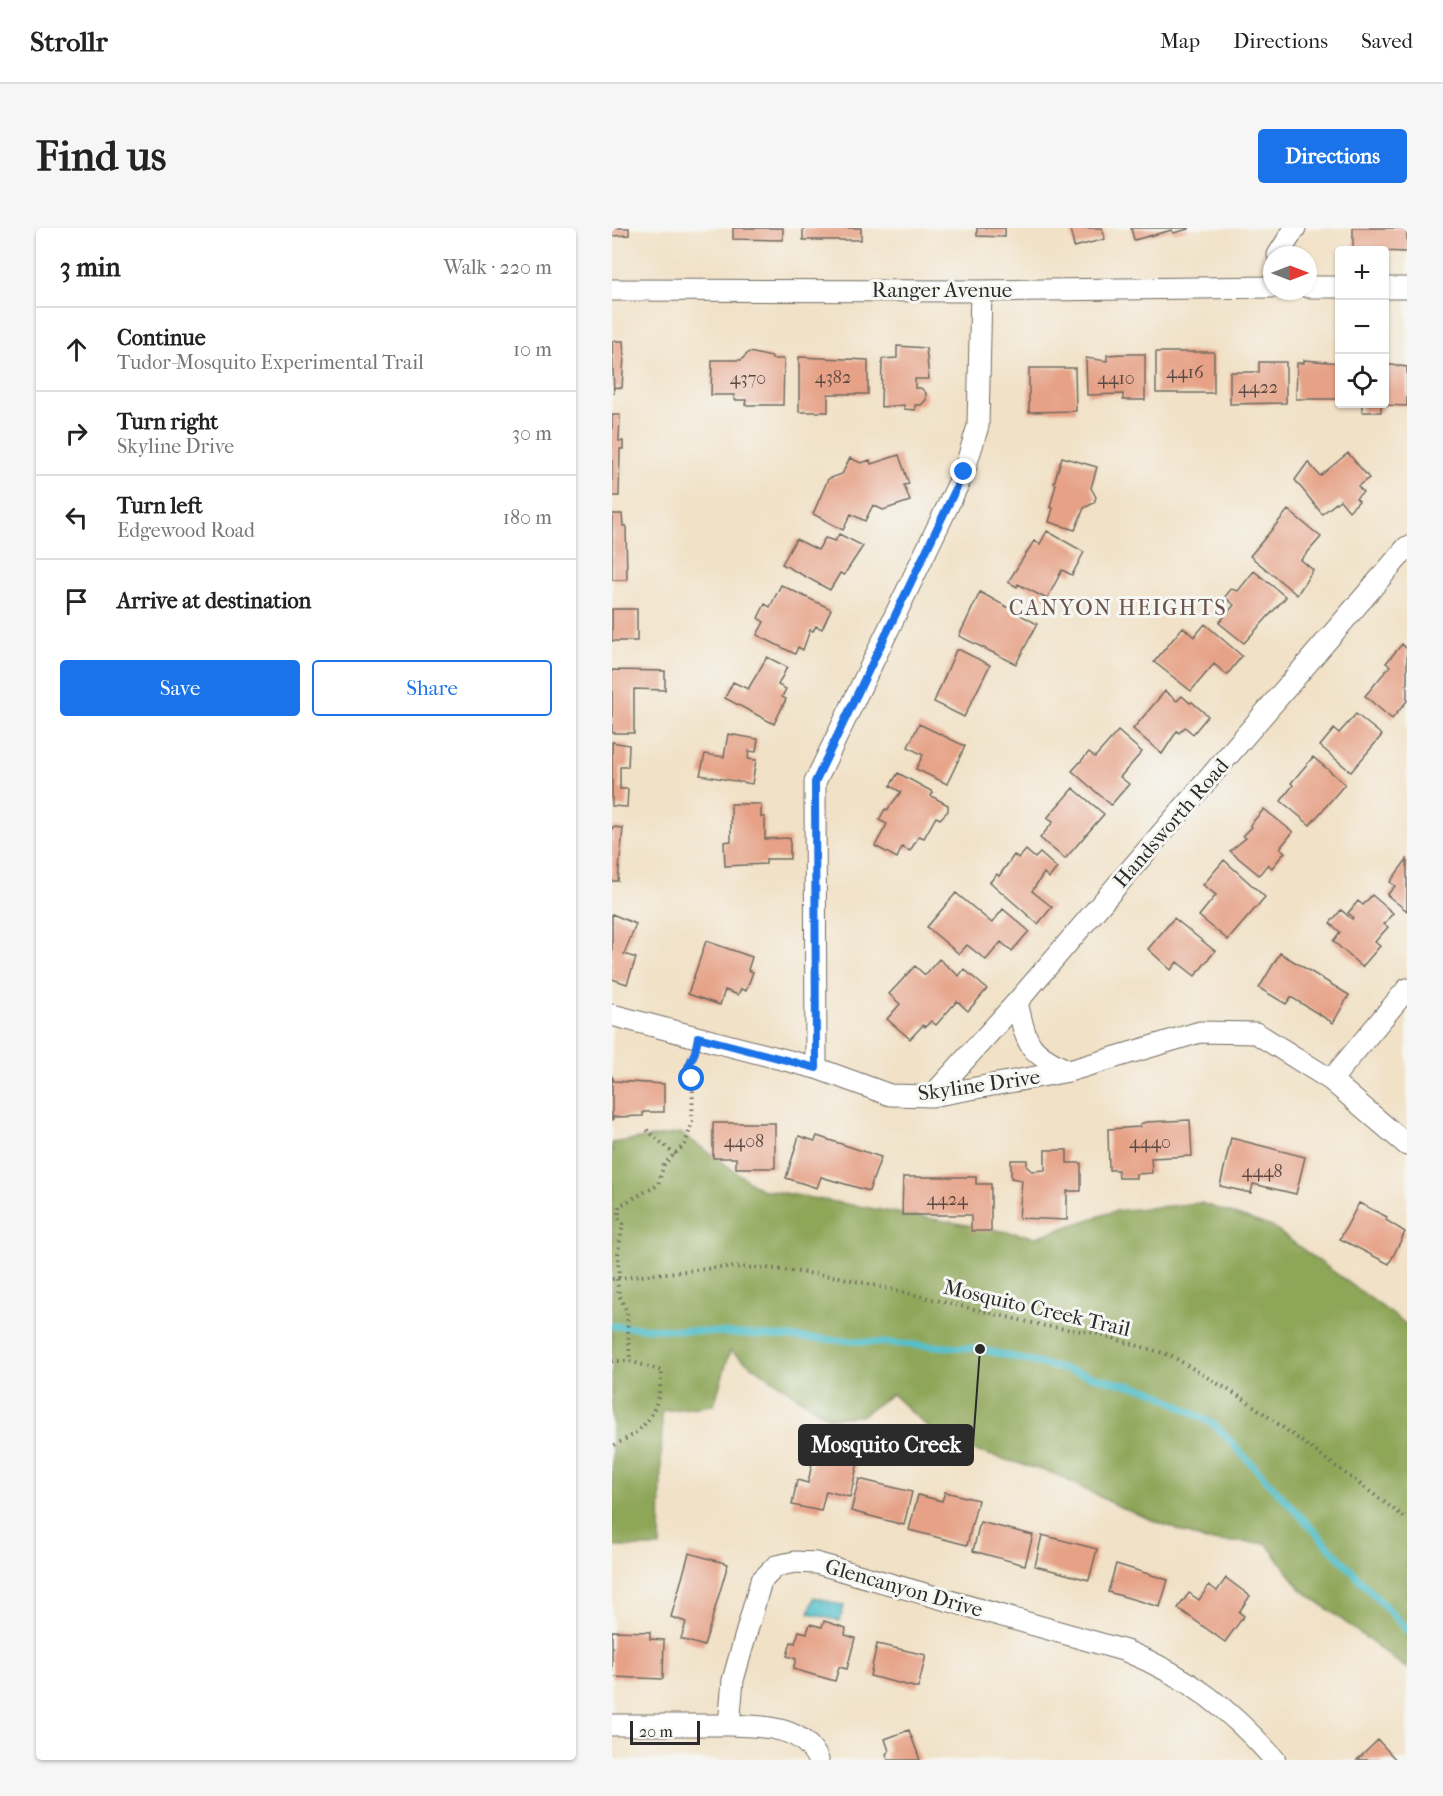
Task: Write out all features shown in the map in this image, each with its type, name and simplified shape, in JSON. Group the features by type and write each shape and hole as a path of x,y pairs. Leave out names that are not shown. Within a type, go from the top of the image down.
{"street":[{"path":"1284,246 1295,228"},
{"name":"Ranger Avenue","path":"612,290 981,291 1263,287"},
{"path":"1317,287 1335,287"},
{"path":"1389,288 1407,288"},
{"path":"816,1068 815,782 964,472 978,426 981,291"},
{"name":"Handsworth Road","path":"932,1096 1017,1002 1407,547"},
{"path":"1331,1080 1407,989"},
{"name":"Skyline Drive","path":"1017,1002 1026,1039 1041,1058 1069,1071"},
{"name":"Skyline Drive","path":"612,1015 816,1068 890,1095 932,1096 1069,1071 1200,1032 1256,1033 1331,1080 1407,1145"},
{"name":"Glencanyon Drive","path":"729,1725 733,1680 761,1581 776,1566 795,1562 816,1563 1126,1651 1166,1667 1202,1690 1255,1737 1275,1760"},
{"path":"612,1725 760,1726 794,1733 818,1760"}],"path":[{"path":"630,1361 627,1312 619,1295 616,1279 623,1224 619,1218 619,1206 658,1185 664,1164 685,1144 692,1124 693,1083 688,1067 695,1052 698,1037"},
{"path":"647,1130 675,1155"},
{"name":"Mosquito Creek Trail","path":"616,1279 723,1266 766,1268 839,1277 1046,1326 1094,1333 1170,1355 1247,1401 1407,1519"},
{"path":"612,1361 630,1361 662,1371 659,1399 650,1420 632,1437 612,1446"}],"green space":[{"path":"681,1133 760,1189 1036,1237 1115,1211 1201,1203 1272,1227 1407,1325 1407,1669 1301,1589 1266,1543 1206,1541 1124,1509 1055,1474 944,1442 892,1394 861,1416 829,1418 730,1351 714,1405 662,1411 660,1547 612,1547 612,1143"}],"water":[{"path":"814,1597 844,1606 840,1621 809,1613"}],"building":[{"path":"612,228 629,228 629,235 612,236"},
{"path":"733,228 783,228 783,240 733,239"},
{"path":"803,228 861,228 861,240 803,240"},
{"path":"977,228 1005,228 1005,237 977,236"},
{"path":"1070,228 1102,228 1105,239 1074,247"},
{"path":"1131,228 1189,229 1173,233 1172,230 1134,240"},
{"path":"1353,228 1407,228 1407,252 1389,251 1389,246 1353,246"},
{"path":"612,341 623,341 624,356 622,388 614,387 614,394"},
{"path":"897,346 926,348 929,379 915,379 915,388 921,388 926,393 926,400 921,405 915,405 915,410 904,409 904,405 881,407 882,359 897,358"},
{"path":"749,352 772,357 772,359 784,359 783,405 745,405 746,400 734,400 734,395 711,395 712,360 741,360"},
{"path":"1156,352 1214,352 1214,393 1156,393"},
{"path":"1145,354 1145,400 1123,400 1123,394 1087,395 1086,358 1107,361 1107,355"},
{"path":"799,357 868,360 868,394 828,394 828,412 799,412"},
{"path":"1304,360 1335,363 1335,399 1296,399 1297,363 1304,363"},
{"path":"1259,362 1286,362 1286,403 1230,404 1230,372 1259,372"},
{"path":"1389,365 1407,367 1407,406 1389,405"},
{"path":"1029,368 1075,368 1076,411 1029,412"},
{"path":"1362,408 1381,408 1381,412 1362,412"},
{"path":"612,415 620,415 619,441 623,441 623,449 620,449 619,496 612,496"},
{"path":"1348,453 1369,478 1358,486 1363,492 1356,498 1359,501 1349,511 1340,500 1322,514 1295,480 1308,462 1320,476"},
{"path":"899,455 909,484 904,485 910,501 883,510 873,505 865,521 851,514 843,530 813,514 828,479 842,474 850,458 861,463 870,460 871,464"},
{"path":"1062,457 1097,467 1091,488 1096,497 1094,503 1084,508 1075,530 1049,522 1053,508 1050,507 1056,484 1054,483"},
{"path":"1288,510 1321,537 1301,560 1313,570 1297,595 1250,556"},
{"path":"612,514 622,514 623,526 626,526 627,580 612,580"},
{"path":"1047,531 1084,552 1072,575 1062,570 1047,599 1018,584 1017,587 1008,582 1034,541 1040,544"},
{"path":"839,534 863,546 844,575 840,573 830,590 782,564 796,539 818,550 825,538 835,541"},
{"path":"1254,571 1286,597 1244,643 1219,623 1234,605 1225,597 1231,589 1238,591"},
{"path":"781,585 831,609 822,629 816,626 813,631 810,630 803,650 798,647 795,654 757,635 764,622 758,618 765,604 770,607"},
{"path":"980,592 1037,624 1016,664 959,636"},
{"path":"612,609 637,609 637,641 612,641"},
{"path":"1205,624 1242,656 1227,675 1214,664 1191,691 1154,662 1183,627 1194,637"},
{"path":"1402,644 1407,649 1407,701 1392,719 1365,696 1390,666 1386,663"},
{"path":"956,650 990,665 964,717 934,702"},
{"path":"767,657 787,667 778,685 786,689 782,697 786,699 774,724 725,698 733,682 748,689"},
{"path":"612,670 665,671 665,690 634,689 634,733 612,733"},
{"path":"1165,691 1177,701 1182,696 1208,716 1193,734 1185,727 1179,733 1177,731 1162,754 1133,729"},
{"path":"1356,714 1382,735 1351,772 1320,746 1334,729 1339,733"},
{"path":"919,724 965,746 947,784 916,769 923,755 908,747"},
{"path":"1118,731 1142,752 1120,777 1129,784 1111,805 1072,771 1089,752 1095,757"},
{"path":"728,734 758,739 756,752 749,751 748,759 756,760 752,784 700,775 705,754 724,757"},
{"path":"612,742 629,745 628,767 620,767 620,789 628,789 627,807 612,806"},
{"path":"1313,757 1345,784 1310,825 1281,801 1293,785 1291,783"},
{"path":"898,773 933,792 931,796 948,805 948,811 940,819 936,817 924,838 919,836 910,851 902,847 897,858 875,846 887,824 879,820 885,809 887,810 901,792 890,786"},
{"path":"1073,788 1104,814 1065,859 1040,838 1053,822 1047,818"},
{"path":"731,804 761,804 761,817 765,817 765,839 790,838 790,859 766,859 766,864 725,866 724,842 731,841"},
{"path":"1264,809 1293,832 1280,848 1285,852 1272,868 1268,864 1259,875 1230,851 1246,838 1243,836"},
{"path":"612,827 623,828 618,881 612,881"},
{"path":"1026,850 1035,858 1040,853 1057,868 1049,878 1044,873 1032,891 1052,907 1038,924 990,882 997,874 999,876 1014,855 1019,858"},
{"path":"1407,859 1407,911 1387,895 1395,886 1390,882"},
{"path":"1224,860 1265,897 1228,940 1199,916 1216,895 1203,885"},
{"path":"956,893 992,923 1003,909 1029,931 1012,951 1001,942 986,960 967,945 959,954 927,927"},
{"path":"1372,895 1393,913 1384,924 1388,927 1375,942 1380,946 1362,967 1333,941 1340,932 1330,923 1341,910 1352,919 1353,917 1348,913 1358,901 1363,905"},
{"path":"612,914 636,924 624,954 636,958 627,984 612,979"},
{"path":"1174,918 1215,951 1195,976 1177,962 1171,970 1148,949"},
{"path":"706,941 752,957 748,970 753,972 746,991 741,989 738,995 725,990 720,1005 688,994"},
{"path":"1280,953 1349,995 1333,1023 1291,997 1286,1004 1259,988"},
{"path":"939,959 959,976 964,969 987,989 968,1011 957,1001 936,1025 931,1021 925,1027 923,1025 910,1039 887,1019 900,1004 889,994 915,966 925,975"},
{"path":"612,1076 614,1081 664,1084 664,1112 643,1112 643,1116 614,1117 612,1121"},
{"path":"1190,1120 1192,1156 1151,1158 1152,1173 1136,1174 1136,1178 1119,1178 1118,1170 1109,1170 1108,1129 1140,1127 1140,1124 1146,1122"},
{"path":"713,1123 775,1123 775,1168 736,1168 736,1158 713,1158"},
{"path":"799,1136 815,1141 817,1136 881,1157 869,1191 821,1177 817,1188 786,1178"},
{"path":"1231,1138 1305,1157 1296,1194 1253,1184 1251,1193 1220,1186"},
{"path":"1045,1150 1067,1150 1067,1163 1081,1163 1081,1191 1067,1191 1067,1220 1019,1218 1022,1180 1011,1178 1011,1160 1027,1160 1027,1167 1032,1171 1045,1170"},
{"path":"903,1177 976,1177 976,1184 991,1184 991,1231 971,1231 971,1215 902,1215"},
{"path":"1359,1203 1387,1217 1386,1220 1405,1232 1389,1264 1340,1239"},
{"path":"817,1439 861,1449 850,1497 826,1491 821,1511 792,1505 797,1480 808,1483"},
{"path":"859,1479 912,1492 904,1525 851,1511"},
{"path":"945,1492 978,1500 967,1545 909,1530 918,1495 942,1501"},
{"path":"980,1522 1033,1535 1025,1565 973,1551"},
{"path":"1042,1535 1097,1549 1089,1580 1035,1566"},
{"path":"689,1553 728,1564 704,1646 681,1639 686,1622 671,1617"},
{"path":"1116,1564 1168,1580 1160,1607 1108,1592"},
{"path":"1226,1578 1250,1596 1239,1612 1244,1616 1225,1642 1178,1608 1189,1593 1199,1600 1209,1585 1217,1591"},
{"path":"824,1621 846,1628 845,1635 855,1638 847,1669 839,1667 835,1681 793,1669 796,1659 787,1656 791,1642 795,1643 799,1631 807,1633 810,1624 822,1627"},
{"path":"612,1631 650,1632 650,1639 664,1640 663,1679 612,1677"},
{"path":"877,1644 926,1655 918,1688 870,1676"},
{"path":"909,1730 920,1760 888,1760 886,1754 889,1751 885,1739"},
{"path":"1378,1740 1396,1760 1357,1760"}],"waterway":[{"path":"612,1326 980,1349 1153,1391 1216,1426 1407,1630"}],"place":[{"name":"Mosquito Creek","path":"980,1349"}],"district":[{"name":"CANYON HEIGHTS","path":"1118,607"}],"route":[{"path":"692,1079 688,1067 695,1052 698,1037 816,1068 815,782 964,472"}]}
